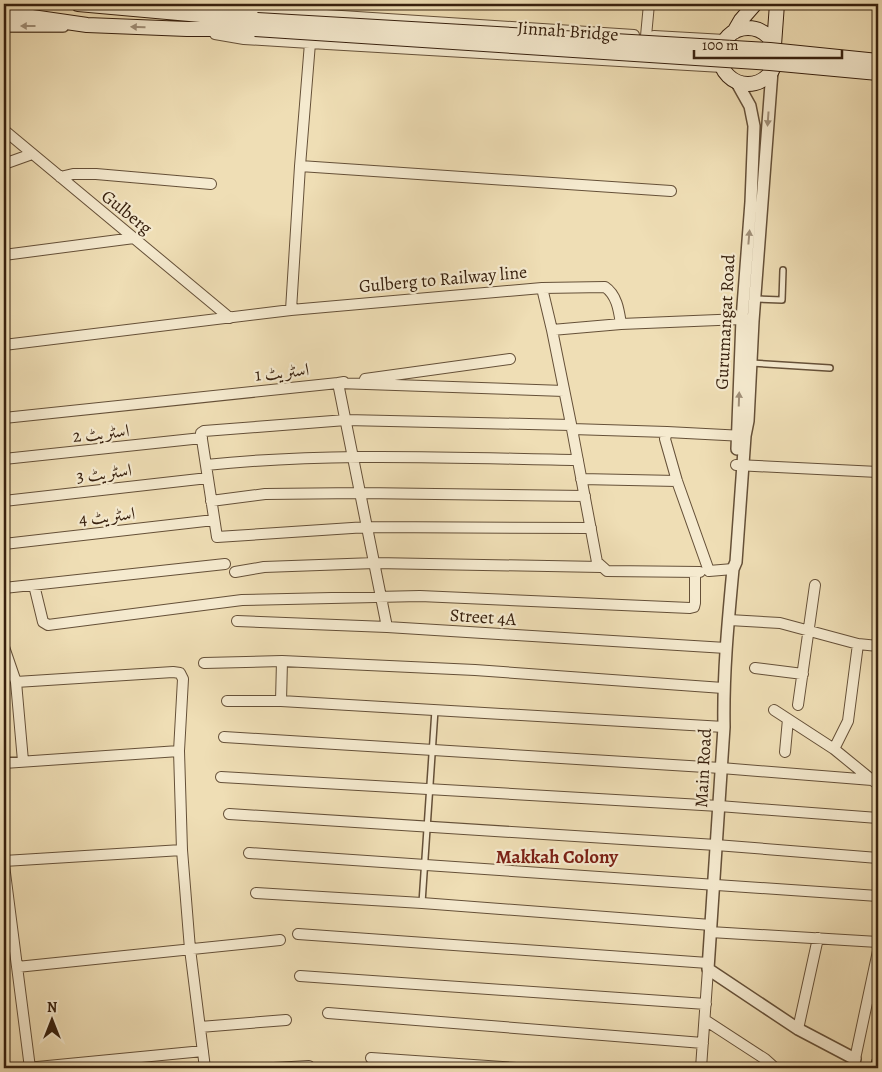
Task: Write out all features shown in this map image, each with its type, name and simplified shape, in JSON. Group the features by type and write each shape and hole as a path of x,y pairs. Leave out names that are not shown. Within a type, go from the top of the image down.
{"main road":[{"path":"78,4 159,11 256,25"},
{"path":"755,4 721,48 720,58 722,67 728,75 736,81 749,84 762,80 772,69 776,58 774,46 777,4"},
{"path":"4,13 87,25 187,29 256,25"},
{"name":"Jinnah Bridge","path":"256,25 770,50 878,61"},
{"name":"Jinnah Bridge","path":"256,25 770,63 878,73"},
{"path":"729,36 745,28 757,29 767,35 774,46"}],"street":[{"path":"646,36 649,4"},
{"path":"159,11 203,7 312,9 646,36 729,36"},
{"path":"4,26 87,25"},
{"path":"187,29 244,39 722,67"},
{"path":"292,310 300,166 310,43"},
{"path":"774,46 878,56"},
{"path":"346,420 572,427 741,435 748,421 751,363 748,320 755,299 772,69 878,77"},
{"name":"Gurumangat Road","path":"736,81 750,106 754,126 748,320 741,435"},
{"name":"Gulberg","path":"4,130 230,318"},
{"path":"4,164 32,154"},
{"path":"300,166 670,191"},
{"path":"60,177 73,174 96,174 211,184"},
{"path":"4,256 134,238"},
{"path":"542,288 604,287 610,290 614,296 621,324"},
{"name":"Gulberg to Railway line","path":"4,346 292,310 542,288 572,427 597,562 601,567"},
{"path":"552,330 621,324 748,320"},
{"path":"388,627 338,383 510,359"},
{"name":"اسٹریٹ 1","path":"4,418 338,383 564,391"},
{"name":"اسٹریٹ 2","path":"4,459 202,438 201,433 204,431 346,420"},
{"path":"667,432 665,439 677,481 709,571"},
{"name":"Main Road","path":"708,966 724,727 723,688 733,569 736,562 741,435"},
{"path":"202,438 217,537 367,527 591,528"},
{"path":"206,465 261,459 353,457 578,460"},
{"path":"740,466 878,472"},
{"name":"اسٹریٹ 3","path":"4,501 208,478"},
{"path":"582,479 677,481"},
{"path":"211,501 266,494 361,493 585,496"},
{"name":"اسٹریٹ 4","path":"4,544 214,520"},
{"path":"235,572 264,567 375,563 601,567 607,571 695,573 733,569"},
{"path":"4,588 225,564"},
{"path":"34,585 44,622 48,625 242,600 420,596 690,608 694,607 695,603 695,573"},
{"path":"798,705 810,631 815,585"},
{"path":"729,620 780,623 858,644 878,646"},
{"name":"Street 4A","path":"237,621 388,627 726,648"},
{"path":"834,749 848,721 858,644"},
{"path":"4,647 16,682 24,761"},
{"path":"281,701 282,661"},
{"path":"204,663 282,661 475,670 723,688"},
{"path":"754,668 803,674"},
{"path":"16,682 180,673 183,679 179,751 182,850 190,949 205,1068"},
{"path":"227,701 281,701 724,727"},
{"path":"774,710 834,749 875,782"},
{"path":"785,752 788,720"},
{"path":"224,737 721,768 875,782"},
{"path":"4,762 179,751"},
{"path":"221,777 719,806 878,818"},
{"path":"229,814 716,845 878,858"},
{"path":"182,850 4,863 28,1068 203,1051"},
{"path":"249,854 878,896"},
{"path":"256,893 422,902 711,929 878,942"},
{"path":"298,934 708,966 798,1029 854,1064 878,951"},
{"path":"798,1029 818,938"},
{"path":"17,967 280,940"},
{"path":"702,1068 708,966"},
{"path":"300,976 706,1004"},
{"path":"328,1013 703,1043"},
{"path":"200,1026 286,1020"},
{"path":"705,1020 766,1059 774,1068"},
{"path":"371,1058 516,1068"},
{"path":"274,1068 309,1066"}],"lane":[{"path":"755,299 782,300 783,270"},
{"path":"751,363 830,368"},
{"path":"422,902 435,710"}],"railway":[{"path":"871,1068 878,1041"}],"district":[{"name":"Makkah Colony","path":"557,856"}]}
